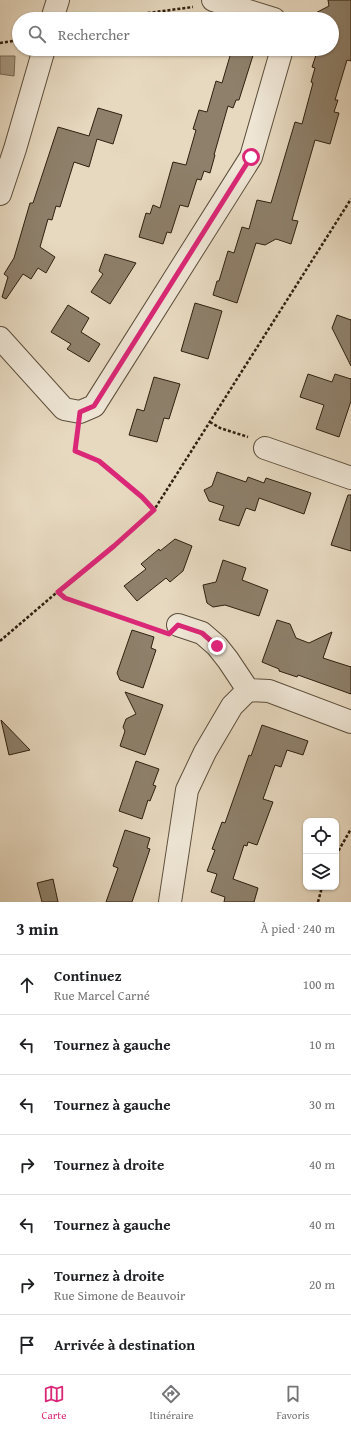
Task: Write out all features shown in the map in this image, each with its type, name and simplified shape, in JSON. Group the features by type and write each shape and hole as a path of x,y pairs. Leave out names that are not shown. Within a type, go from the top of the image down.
{"street":[{"path":"54,12 58,0"},
{"path":"218,2 251,12"},
{"path":"0,194 15,149 42,56"},
{"path":"0,338 64,409 80,412 94,406 251,157 280,56"},
{"path":"265,448 351,478"},
{"path":"178,625 202,633 212,642 228,660 248,690"},
{"path":"248,690 269,692 351,722"},
{"path":"170,902 188,790 205,752 232,706 248,690"}],"path":[{"path":"150,12 218,2"},
{"path":"0,43 12,41"},
{"path":"0,641 114,546 154,510 351,198"},
{"path":"80,412 75,451 99,461 142,497 154,510"},
{"path":"210,422 220,428 260,440 265,448"},
{"path":"58,592 65,598 169,634 178,625"},
{"path":"339,849 351,829"},
{"path":"318,902 321,890"}],"shaded area":[{"path":"0,56 15,56 14,76 0,74"}],"building":[{"path":"328,0 351,0 351,61 347,60 335,100 338,100 334,112 339,113 330,144 315,140 292,220 298,221 291,244 276,239 265,245 256,243 237,303 213,295 228,251 234,253 242,227 249,229 257,200 271,203 295,122 302,124 313,83 311,82 315,68 312,67 316,56 339,56 339,12 317,12 329,6"},
{"path":"230,56 253,56 239,100 236,100 233,108 228,106 210,173 204,171 201,180 197,179 188,207 180,205 171,233 167,232 163,244 139,237 146,213 150,214 153,205 160,208 173,162 186,165 196,130 193,129 199,110 207,112 216,81 222,83"},
{"path":"98,108 122,115 113,144 97,139 89,167 74,162 60,207 56,206 52,220 48,219 40,247 55,257 46,273 38,268 31,279 23,274 6,299 2,297 8,277 4,274 14,258 30,203 33,203 58,127 89,136"},
{"path":"105,254 136,263 110,304 91,292 103,274 99,271"},
{"path":"195,303 222,311 208,359 181,351"},
{"path":"68,305 89,318 81,332 100,344 89,362 67,349 71,344 51,332"},
{"path":"337,315 351,320 351,366 332,328"},
{"path":"308,374 332,382 335,374 351,379 351,401 339,437 316,429 324,405 300,397"},
{"path":"154,377 180,384 169,419 164,418 157,442 129,435 137,409 144,411"},
{"path":"217,472 246,482 248,477 264,483 266,478 311,493 304,514 259,498 255,511 246,508 239,526 219,520 224,506 209,501 204,490 212,486"},
{"path":"348,495 351,495 351,551 331,545"},
{"path":"175,539 192,546 183,571 170,582 166,578 137,601 124,586 146,569 141,564 159,549 160,551"},
{"path":"223,560 246,568 242,580 268,590 259,616 225,605 213,607 207,603 203,585 216,582"},
{"path":"277,620 290,624 296,638 309,643 332,632 323,658 351,667 351,694 298,675 297,677 279,671 279,669 262,662"},
{"path":"132,630 154,637 151,648 156,650 143,688 120,680 117,673"},
{"path":"125,692 163,705 145,755 120,746 125,731 123,727 126,719 136,714"},
{"path":"1,720 30,750 9,755"},
{"path":"262,725 308,741 303,755 287,750 281,767 275,765 263,799 273,802 257,845 248,842 247,846 244,845 233,879 258,888 254,902 224,902 225,897 211,892 217,874 207,871 215,850 212,849 222,822 225,823 249,755 251,756"},
{"path":"136,761 159,769 153,785 156,786 150,801 148,800 142,819 119,811"},
{"path":"125,830 150,838 147,848 150,849 132,902 106,902 118,868 113,866"},
{"path":"53,879 58,902 42,902 37,883"}],"route":[{"path":"217,646 202,633 178,625 169,634 65,598 58,592 114,546 154,510 142,497 99,461 75,451 80,412 94,406 251,157"}]}
